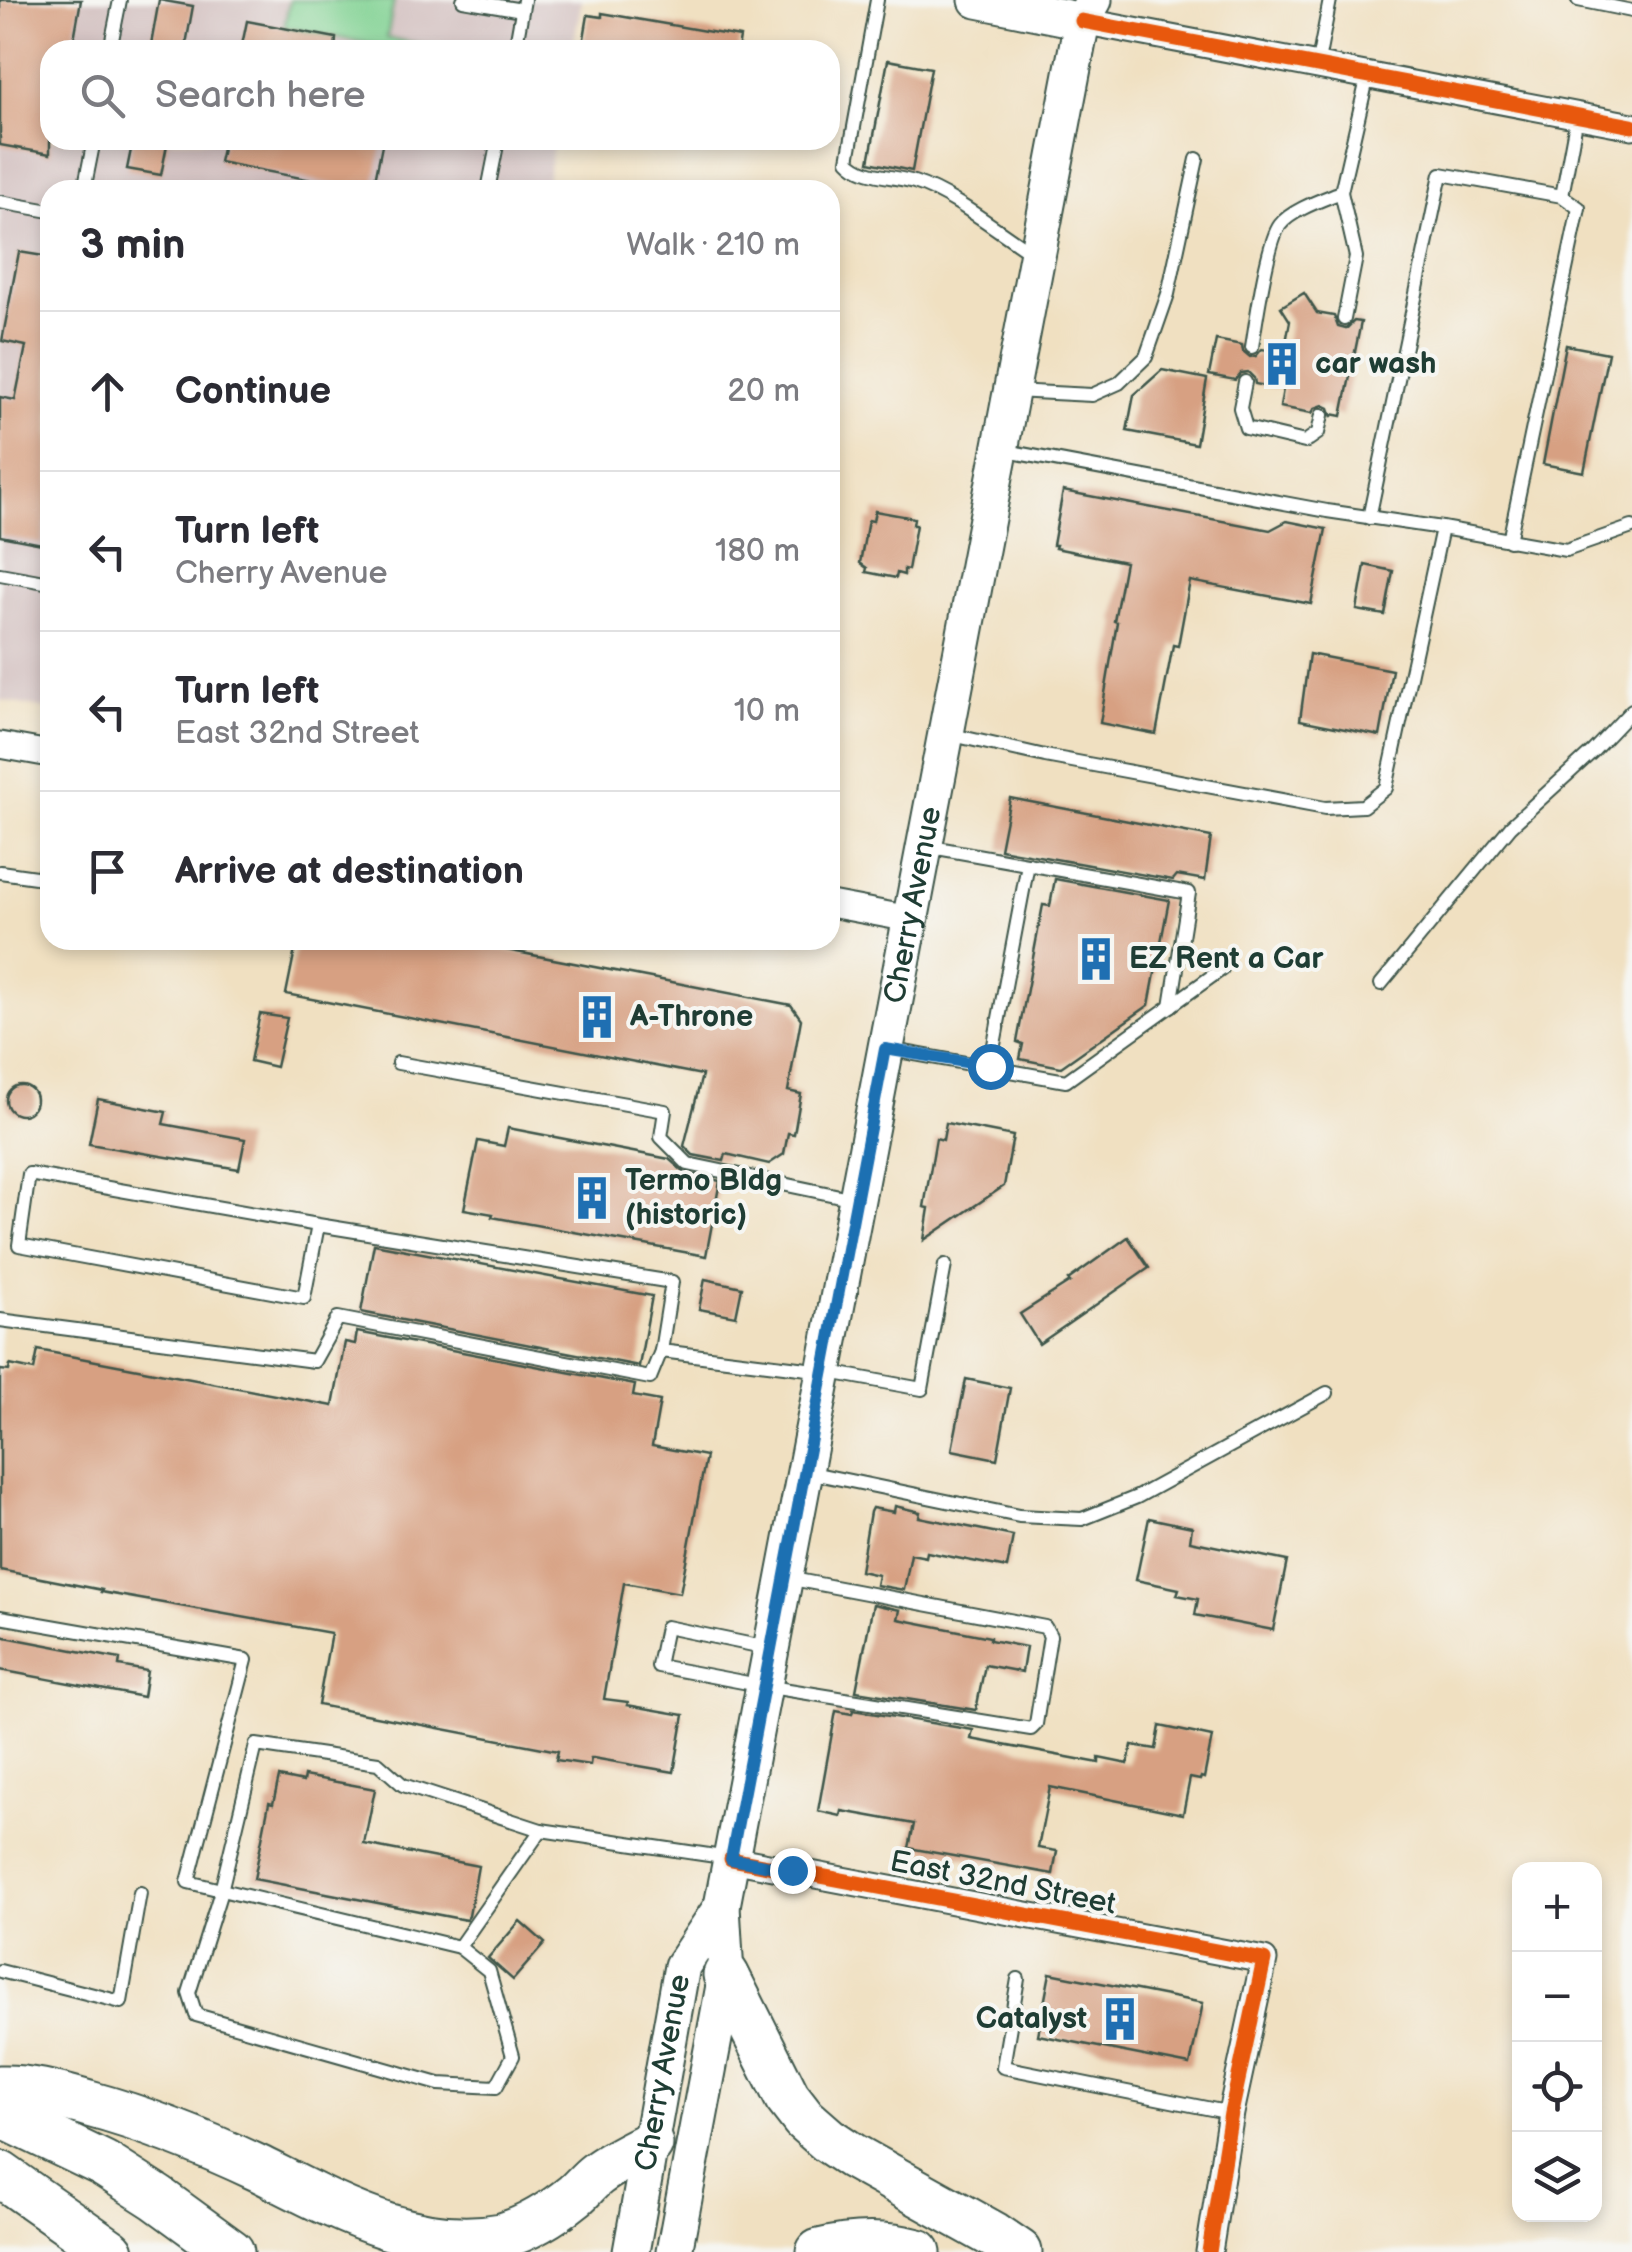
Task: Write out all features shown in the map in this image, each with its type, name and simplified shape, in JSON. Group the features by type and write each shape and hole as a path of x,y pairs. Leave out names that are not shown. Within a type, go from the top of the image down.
{"highway":[{"path":"726,1975 787,2097 804,2119 852,2156 1019,2252"},
{"path":"0,2088 22,2087 159,2126 258,2168 384,2230 444,2242 504,2235 533,2223 577,2193 595,2175 650,2144"},
{"path":"0,2114 104,2164 231,2252"},
{"path":"0,2174 105,2248"},
{"path":"819,2252 852,2246 918,2252"}],"main road":[{"path":"977,0 1084,7"},
{"name":"Cherry Avenue","path":"674,2252 726,1975 722,1906 1084,7"},
{"name":"Cherry Avenue","path":"631,2252 682,1966 722,1906"}],"street":[{"path":"1084,7 1317,66 1632,126"},
{"path":"0,745 40,752"},
{"path":"840,906 910,919"},
{"name":"East 32nd Street","path":"731,1859 1264,1960 1231,2114"},
{"path":"1209,2252 1231,2114"}],"lane":[{"path":"112,40 120,0"},
{"path":"463,0 523,5 516,40"},
{"path":"877,0 848,160 856,170 915,182 937,193 1037,257"},
{"path":"1317,66 1330,0"},
{"path":"1578,0 1632,11"},
{"path":"1344,318 1356,257 1341,192 1368,75"},
{"path":"1562,196 1577,116"},
{"path":"86,180 92,150"},
{"path":"490,180 496,150"},
{"path":"1011,391 1092,395 1119,383 1146,357 1168,294 1197,158"},
{"path":"1369,518 1441,174 1562,196 1579,208 1509,540"},
{"path":"1252,347 1272,240 1280,223 1341,192"},
{"path":"0,202 40,210"},
{"path":"1245,382 1240,408 1246,428 1305,442 1318,433 1322,415"},
{"path":"1000,450 1327,511 1566,550 1632,527"},
{"path":"945,734 1325,808 1364,806 1386,788 1442,528"},
{"path":"0,574 40,581"},
{"path":"1381,984 1512,826 1593,752 1632,710"},
{"path":"924,845 1189,893 1171,1006"},
{"path":"990,1066 1028,864"},
{"path":"0,872 40,878"},
{"path":"885,1049 1066,1080 1222,969"},
{"path":"398,1063 665,1112 661,1137 688,1164 856,1200"},
{"path":"0,1320 314,1361 338,1318 650,1378 661,1351 672,1282 30,1174 19,1245 304,1298 318,1225"},
{"path":"661,1351 824,1371 922,1389 945,1265"},
{"path":"805,1471 1019,1516 1082,1519 1137,1497 1327,1393"},
{"path":"771,1649 666,1627 658,1666 1031,1728 1036,1724 1050,1636 1045,1627 785,1578"},
{"path":"0,1617 246,1660 188,1882 221,1891 459,1947 489,1971 513,2056 496,2087 440,2084 196,2015 190,1992 221,1891 256,1745 378,1763 403,1785 541,1830 731,1859"},
{"path":"459,1947 541,1830"},
{"path":"0,1971 121,2002 140,1893"},
{"path":"1018,1978 1002,2068 1231,2114"}],"shaded area":[{"path":"0,0 582,0 574,40 40,40 40,150 552,150 547,180 40,180 40,708 0,700"}],"green space":[{"path":"290,0 394,0 387,38 398,40 350,40 284,27"}],"building":[{"path":"0,0 81,0 74,40 40,40 40,150 50,150 50,154 0,145"},
{"path":"159,0 193,6 187,40 152,40"},
{"path":"602,13 740,37 740,40 584,40 588,15 602,17"},
{"path":"247,21 336,38 336,40 243,40"},
{"path":"888,60 931,68 912,171 869,162"},
{"path":"131,150 166,150 161,175 127,169"},
{"path":"222,150 381,150 375,180 312,180 219,162"},
{"path":"19,252 40,255 40,544 0,536 0,397 15,400 26,346 2,341"},
{"name":"car wash","path":"1304,293 1317,313 1334,316 1338,327 1346,329 1354,321 1361,322 1342,416 1332,417 1323,405 1312,413 1280,407 1283,389 1255,384 1248,372 1235,380 1209,375 1216,340 1242,345 1250,357 1262,349 1284,353 1290,321 1281,307"},
{"path":"1566,345 1608,353 1584,472 1543,464"},
{"path":"1162,370 1207,379 1196,444 1127,431 1134,395"},
{"path":"1063,491 1270,530 1287,521 1326,529 1311,604 1190,581 1156,734 1100,723 1125,562 1055,548"},
{"path":"875,511 914,518 916,525 904,575 897,573 896,578 866,572 867,568 860,563 868,520 873,521"},
{"path":"1365,565 1393,571 1385,615 1357,610"},
{"path":"1309,654 1392,670 1380,736 1300,720"},
{"path":"1010,798 1211,837 1205,880 1177,875 1173,880 1000,849"},
{"name":"EZ Rent a Car","path":"1055,879 1169,900 1149,1005 1061,1067 1020,1059 1023,1044 1017,1042 1043,905 1050,906"},
{"name":"A-Throne","path":"295,950 507,950 791,1005 801,1019 788,1091 801,1094 794,1134 788,1133 784,1154 769,1164 726,1154 724,1161 693,1155 684,1146 702,1075 286,994"},
{"path":"260,1014 287,1018 276,1067 250,1061"},
{"path":"21,1085 32,1089 36,1100 32,1111 21,1115 10,1111 6,1100 10,1089"},
{"path":"98,1099 166,1112 163,1124 245,1139 239,1169 89,1144"},
{"path":"946,1123 1013,1136 1004,1186 924,1240 929,1208 924,1207 936,1138 943,1140"},
{"name":"Termo Bldg (historic)","path":"508,1128 669,1159 685,1173 720,1181 706,1256 464,1209 478,1141 504,1146"},
{"path":"1128,1237 1149,1268 1039,1344 1020,1314"},
{"path":"374,1244 652,1296 639,1366 361,1312"},
{"path":"705,1279 742,1287 736,1316 699,1309"},
{"path":"357,1332 635,1385 633,1396 660,1401 652,1446 706,1456 680,1593 624,1583 604,1699 684,1715 674,1772 593,1758 590,1765 556,1760 558,1751 318,1705 331,1633 0,1570 0,1370 9,1371 10,1365 34,1370 38,1350 333,1406 345,1342 355,1344"},
{"path":"966,1379 1010,1388 997,1459 952,1450"},
{"path":"895,1506 920,1512 919,1517 1013,1536 1007,1568 927,1552 926,1557 911,1554 904,1590 876,1585 878,1575 860,1571 870,1512 872,1508 894,1512"},
{"path":"1149,1518 1192,1527 1190,1541 1287,1561 1273,1630 1195,1615 1198,1599 1177,1595 1179,1589 1136,1580"},
{"path":"873,1604 900,1610 898,1619 1026,1647 1022,1672 985,1665 976,1710 856,1691"},
{"path":"0,1636 120,1659 119,1666 147,1671 143,1697 0,1670"},
{"path":"853,1710 973,1730 971,1739 1099,1763 1099,1758 1128,1764 1132,1745 1156,1749 1160,1726 1212,1737 1204,1778 1190,1778 1183,1814 1050,1787 1038,1848 1057,1851 1053,1874 909,1848 914,1824 842,1811 841,1816 818,1811 836,1711 852,1714"},
{"path":"304,1776 375,1789 364,1844 478,1866 466,1920 254,1879 269,1803 273,1804 279,1777 303,1782"},
{"path":"520,1921 545,1943 513,1980 488,1958"},
{"name":"Catalyst","path":"1050,1973 1203,2003 1190,2065 1038,2035"}],"cycle path":[{"path":"1082,21 1632,126"},
{"path":"731,1859 1264,1960 1231,2113 1209,2252"}],"place":[{"name":"car wash","path":"1282,364"},
{"name":"EZ Rent a Car","path":"1096,959"},
{"name":"A-Throne","path":"597,1017"},
{"name":"Termo Bldg (historic)","path":"592,1198"},
{"name":"Catalyst","path":"1120,2019"}],"route":[{"path":"792,1870 731,1859 885,1049 990,1066"}]}
